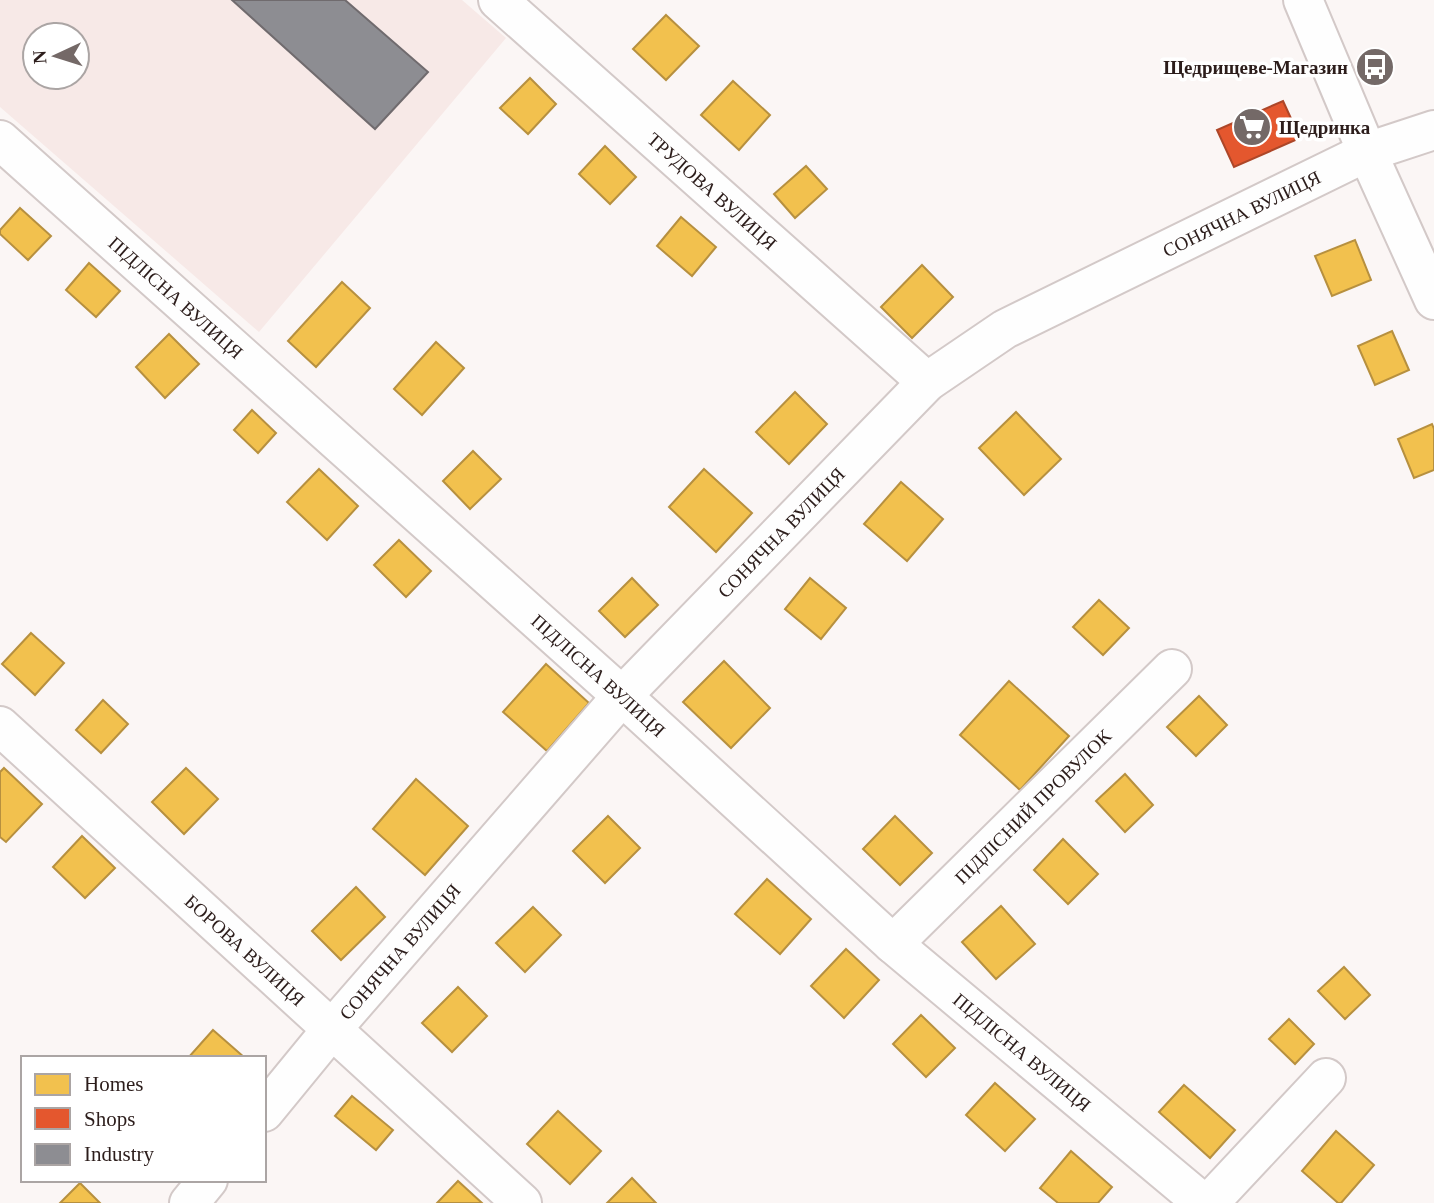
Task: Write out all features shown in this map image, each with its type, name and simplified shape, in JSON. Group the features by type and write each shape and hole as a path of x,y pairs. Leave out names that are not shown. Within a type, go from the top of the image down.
{"street":[{"name":"ТРУДОВА ВУЛИЦЯ","path":"498,0 927,382"},
{"path":"1303,0 1367,152 1434,300"},
{"name":"СОНЯЧНА ВУЛИЦЯ","path":"266,1110 622,696 927,382 1005,329 1367,152 1434,130"},
{"name":"ПІДЛІСНА ВУЛИЦЯ","path":"0,140 622,696 892,944 1203,1203"},
{"name":"ПІДЛІСНИЙ ПРОВУЛОК","path":"892,944 1172,669"},
{"name":"БОРОВА ВУЛИЦЯ","path":"0,726 522,1203"},
{"path":"1209,1203 1326,1078"},
{"path":"190,1203 206,1182"}],"shaded area":[{"path":"0,0 462,0 506,38 259,332 0,107"}],"building: Homes":[{"path":"666,15 699,46 666,80 633,49"},
{"path":"530,78 556,104 528,134 500,108"},
{"path":"733,81 770,115 739,150 701,115"},
{"path":"605,146 636,177 610,204 579,174"},
{"path":"806,166 827,189 795,218 774,194"},
{"path":"20,208 51,236 28,260 0,234 0,230"},
{"path":"681,217 716,247 692,276 657,246"},
{"path":"1355,240 1371,280 1332,296 1315,256"},
{"path":"89,263 120,291 96,317 66,290"},
{"path":"922,265 953,297 912,338 881,307"},
{"path":"342,282 370,308 316,367 288,341"},
{"path":"1392,331 1409,370 1375,385 1358,346"},
{"path":"169,334 199,364 165,398 136,367"},
{"path":"436,342 464,368 422,415 394,389"},
{"path":"795,392 827,424 789,464 756,432"},
{"path":"252,410 276,433 258,453 234,430"},
{"path":"1016,412 1061,459 1024,495 979,448"},
{"path":"1432,424 1434,470 1414,478 1398,439"},
{"path":"473,451 501,479 470,509 443,481"},
{"path":"319,469 358,506 327,540 287,502"},
{"path":"704,469 752,513 716,552 669,507"},
{"path":"901,482 943,519 907,561 864,524"},
{"path":"399,540 431,571 406,597 374,565"},
{"path":"632,578 658,605 625,637 599,611"},
{"path":"810,578 846,608 821,639 785,609"},
{"path":"1099,600 1129,628 1103,655 1073,627"},
{"path":"31,633 64,663 35,695 2,664"},
{"path":"724,661 770,708 731,748 683,702"},
{"path":"546,664 589,703 547,751 503,712"},
{"path":"1009,681 1069,736 1020,790 960,735"},
{"path":"1199,696 1227,725 1196,756 1167,727"},
{"path":"103,700 128,724 101,753 76,730"},
{"path":"4,768 42,804 6,842 0,837 0,772"},
{"path":"186,768 218,799 184,834 152,802"},
{"path":"1125,774 1153,805 1125,832 1096,801"},
{"path":"416,779 468,826 425,875 373,829"},
{"path":"608,816 640,848 605,883 573,851"},
{"path":"895,816 932,853 900,885 863,849"},
{"path":"82,836 115,868 85,898 53,867"},
{"path":"1063,839 1098,874 1068,904 1034,870"},
{"path":"767,879 811,919 780,954 735,914"},
{"path":"356,887 385,917 341,960 312,931"},
{"path":"1001,906 1035,944 996,979 962,942"},
{"path":"533,907 561,935 525,972 496,943"},
{"path":"846,949 879,980 844,1018 811,986"},
{"path":"1344,967 1370,995 1345,1019 1318,991"},
{"path":"458,987 487,1016 452,1052 422,1023"},
{"path":"921,1015 955,1048 926,1077 893,1044"},
{"path":"1289,1019 1314,1044 1295,1064 1269,1039"},
{"path":"213,1030 243,1056 190,1056"},
{"path":"995,1083 1035,1119 1005,1151 966,1115"},
{"path":"1184,1085 1235,1130 1210,1158 1159,1112"},
{"path":"352,1096 393,1130 376,1150 335,1116"},
{"path":"558,1111 601,1151 570,1184 527,1144"},
{"path":"1336,1131 1374,1165 1341,1203 1302,1171"},
{"path":"1071,1151 1112,1187 1098,1203 1058,1203 1040,1188"},
{"path":"632,1178 656,1203 607,1203"},
{"path":"458,1181 482,1203 437,1203"},
{"path":"80,1183 100,1203 60,1203"}],"building: Shops":[{"path":"1283,101 1300,138 1234,167 1217,130"}],"building: Industry":[{"path":"232,0 345,0 428,72 375,129"}],"place":[{"name":"Щедрищеве-Магазин","path":"1375,67"},
{"name":"Щедринка","path":"1252,127"}]}
